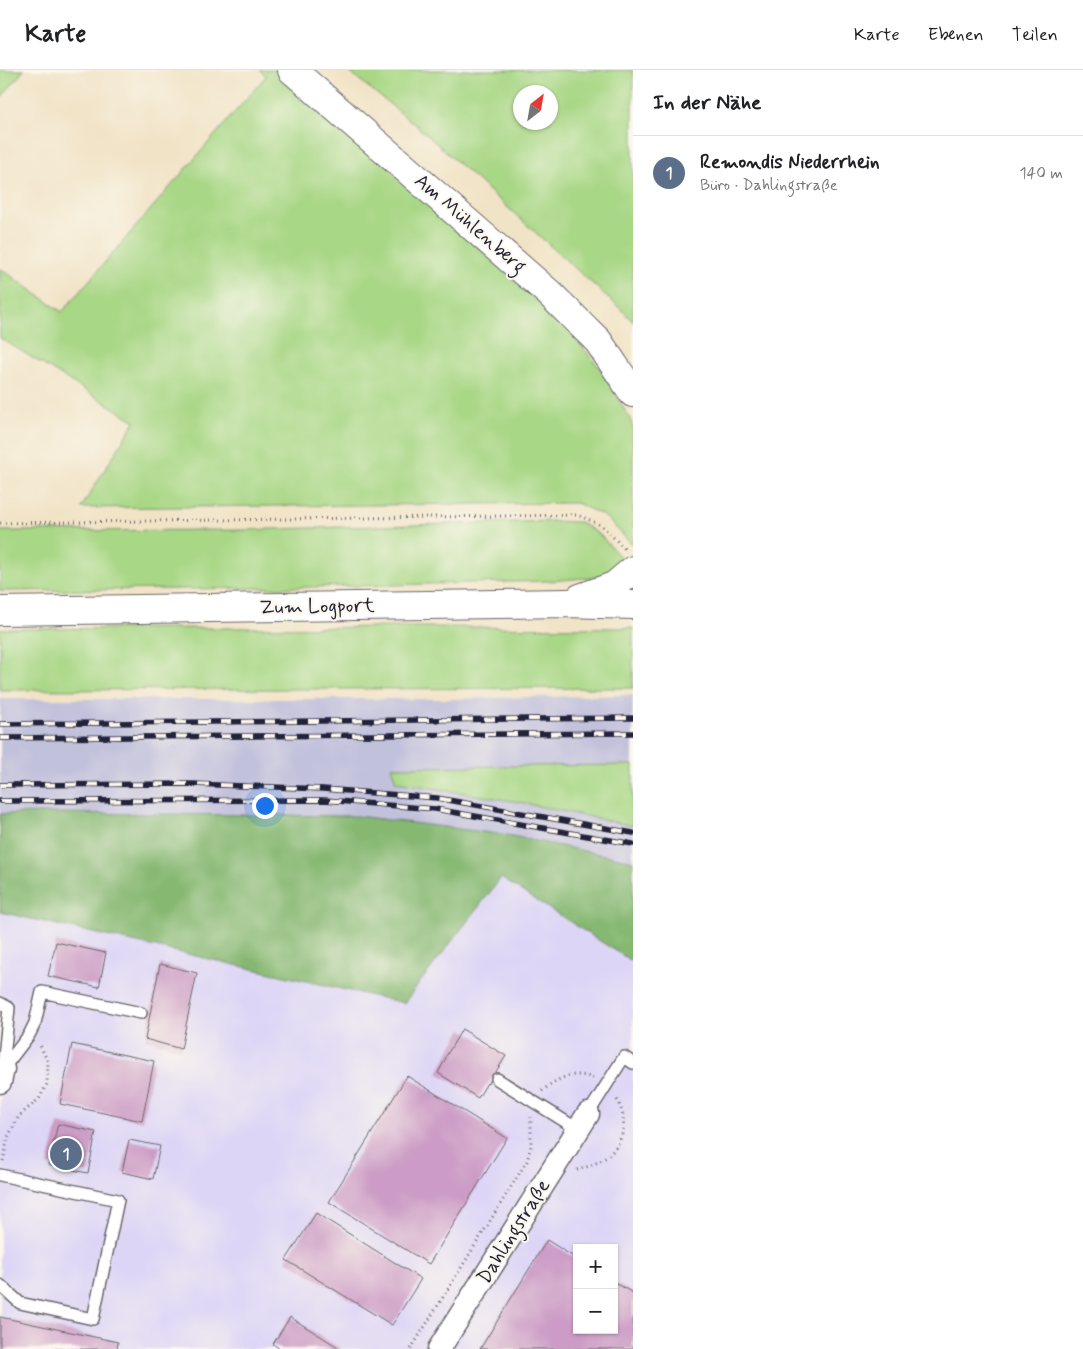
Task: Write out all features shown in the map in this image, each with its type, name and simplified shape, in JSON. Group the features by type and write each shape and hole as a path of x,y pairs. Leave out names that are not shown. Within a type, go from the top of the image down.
{"main road":[{"name":"Am Mühlenberg","path":"292,70 549,294 598,341 633,393"},
{"path":"567,603 614,586 631,561"},
{"name":"Zum Logport","path":"0,611 567,603 633,605"}],"street":[{"name":"Dahlingstraße","path":"439,1349 584,1122"}],"lane":[{"path":"1,1075 29,1035 42,992 141,1013"},
{"path":"0,1003 9,1008 1,1075"},
{"path":"497,1079 584,1122 624,1057 633,1063"},
{"path":"0,1175 118,1200 93,1318 20,1303 0,1285"}],"path":[{"path":"0,524 578,515 602,526 631,561"},
{"path":"0,1175 8,1137 19,1116 39,1099 47,1084 48,1062 38,1042 29,1035"}],"shaded area":[{"path":"633,695 633,765 392,767 519,802 633,826 633,861 507,835 357,816 0,814 0,699 450,699"},
{"path":"501,878 633,962 633,1349 0,1349 0,912 403,1003"}],"green space":[{"path":"0,70 24,70 0,99"},
{"path":"260,70 279,70 567,328 601,370 633,427 633,545 604,516 577,503 81,508 135,421 0,338 0,268 62,312 266,76"},
{"path":"347,70 633,70 633,322 417,126"},
{"path":"549,521 580,522 600,535 626,563 606,576 551,581 271,588 0,591 0,531 241,530"},
{"path":"633,628 633,688 0,690 0,629"},
{"path":"633,765 633,826 519,802 396,782 391,767"},
{"path":"0,814 357,816 507,835 633,861 633,962 501,878 404,1003 0,912"}],"building":[{"path":"56,942 106,953 99,987 48,976"},
{"path":"160,964 197,973 181,1049 145,1039"},
{"path":"462,1029 506,1056 478,1098 438,1073"},
{"path":"72,1044 154,1061 142,1121 60,1104"},
{"path":"407,1076 507,1138 429,1264 329,1202"},
{"path":"58,1124 96,1132 88,1173 48,1165"},
{"path":"129,1140 160,1146 153,1179 122,1172"},
{"path":"316,1213 421,1279 392,1325 286,1260"},
{"path":"547,1240 573,1256 573,1334 618,1334 618,1284 633,1293 633,1349 480,1349"},
{"path":"0,1317 118,1342 117,1349 0,1349"},
{"path":"290,1317 341,1349 280,1349 273,1344"}],"railway":[{"path":"0,724 633,718"},
{"path":"0,738 633,733"},
{"path":"0,785 193,784 323,789 437,798 633,833"},
{"path":"0,801 325,800 435,809 633,844"}],"place":[{"name":"Remondis Niederrhein","path":"66,1154"}]}
